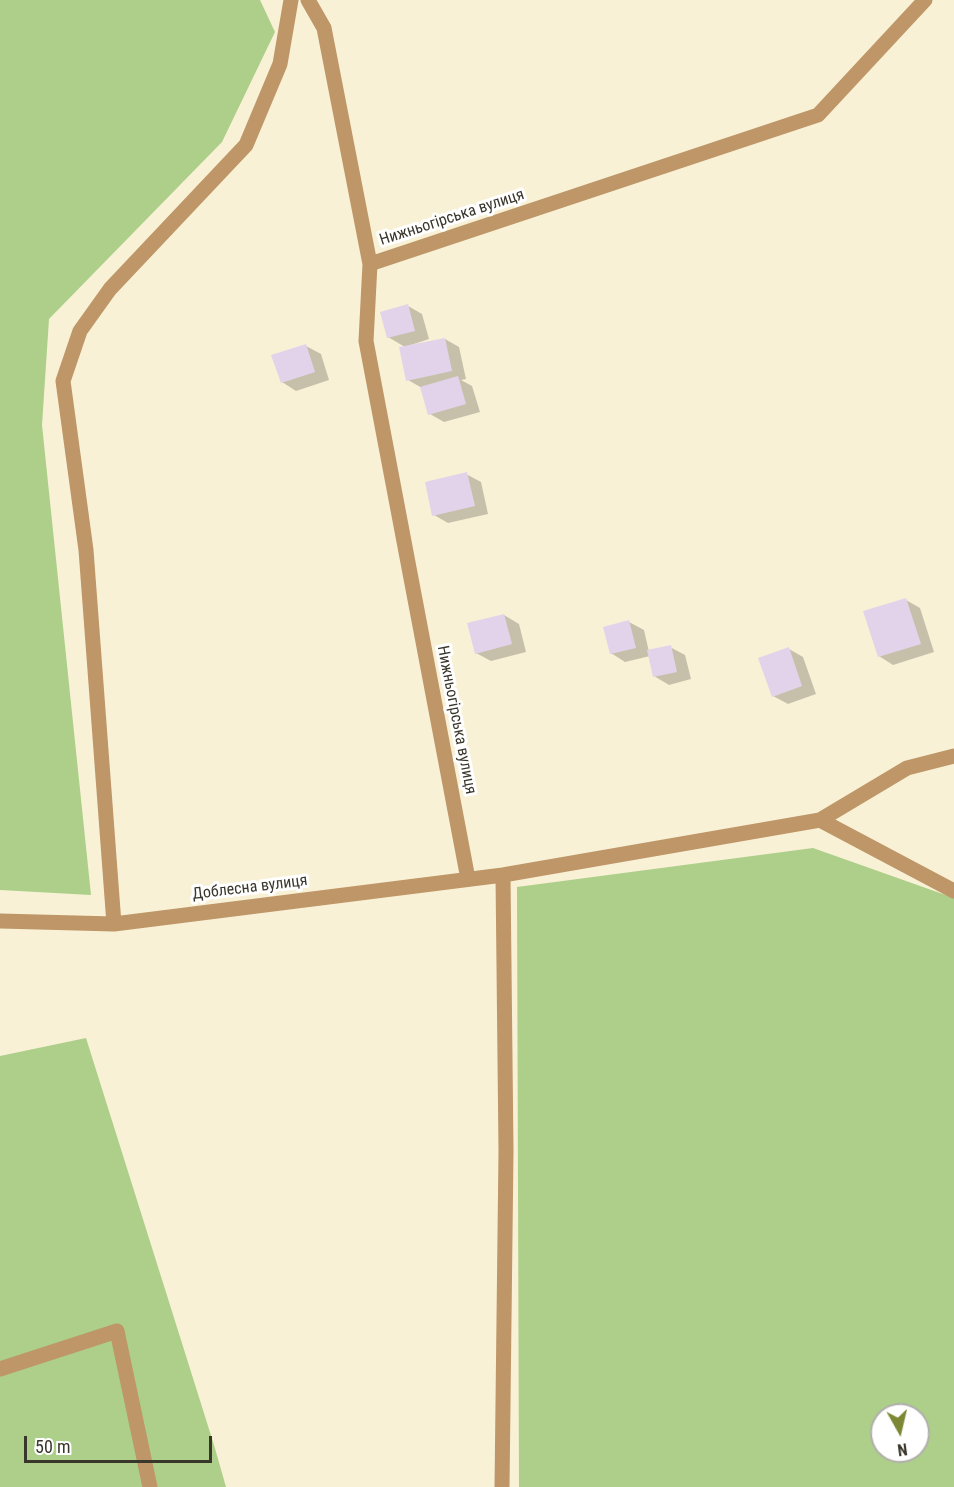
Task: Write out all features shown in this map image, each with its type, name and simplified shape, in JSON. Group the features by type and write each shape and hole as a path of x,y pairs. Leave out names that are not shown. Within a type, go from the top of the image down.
{"street":[{"path":"114,924 86,550 63,381 80,331 110,289 246,145 280,64 291,0"},
{"path":"308,0 324,28 370,264"},
{"name":"Нижньогірська вулиця","path":"468,879 366,341 370,264 818,114 925,0"},
{"path":"502,1487 506,1163 503,875 820,820 907,768 954,756"},
{"path":"820,820 954,891"},
{"name":"Доблесна вулиця","path":"0,921 114,924 503,875"},
{"path":"0,1369 117,1331 150,1487"}],"green space":[{"path":"0,0 260,0 275,32 222,142 49,319 42,425 91,895 0,890"},
{"path":"813,848 954,898 954,1487 519,1487 517,887"},
{"path":"86,1038 226,1487 0,1487 0,1056"}],"building":[{"path":"408,304 415,331 387,338 380,312"},
{"path":"445,338 452,371 406,381 399,347"},
{"path":"306,344 315,372 281,383 271,355"},
{"path":"458,376 466,404 428,415 420,387"},
{"path":"467,472 475,506 432,516 425,482"},
{"path":"906,598 921,644 878,657 863,611"},
{"path":"504,614 512,644 475,654 467,623"},
{"path":"629,620 636,648 610,654 603,627"},
{"path":"671,645 677,672 653,677 647,650"},
{"path":"789,647 802,686 772,697 758,658"}]}
